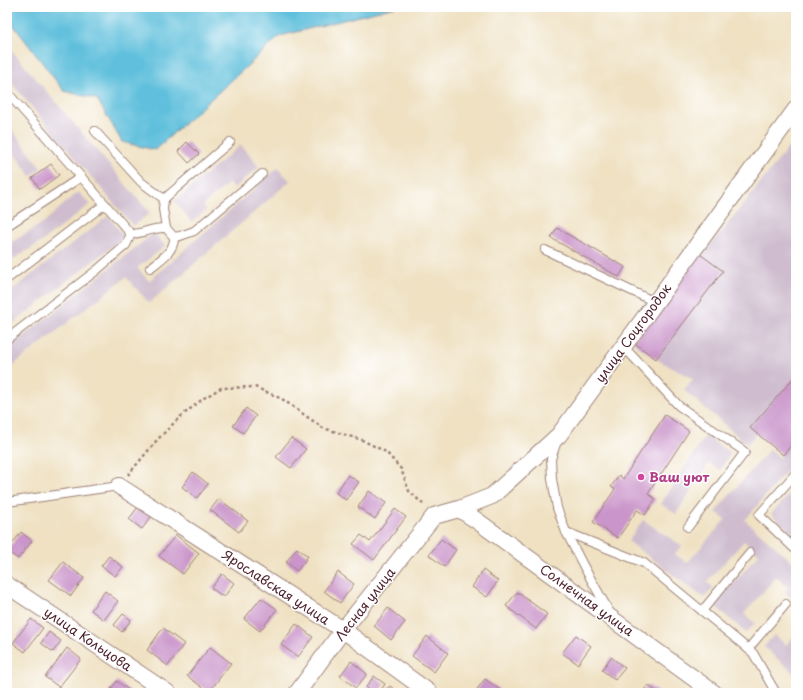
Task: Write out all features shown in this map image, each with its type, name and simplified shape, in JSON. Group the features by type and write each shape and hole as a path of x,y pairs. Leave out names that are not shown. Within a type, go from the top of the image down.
{"street":[{"name":"улица Соцгородок","path":"434,516 459,509 492,496 559,435 655,302 793,119"},
{"name":"Ярославская улица","path":"119,486 343,630 430,693"},
{"name":"Солнечная улица","path":"459,509 613,619 695,688 714,693"},
{"name":"Лесная улица","path":"297,693 343,630 434,516"},
{"name":"улица Кольцова","path":"7,585 168,693"}],"lane":[{"path":"7,92 131,234 137,234 158,228 166,228"},
{"path":"95,131 141,182 164,199"},
{"path":"150,268 170,250 175,243 174,237 166,228 163,209 164,199 230,142"},
{"path":"174,237 194,230 262,174"},
{"path":"7,226 81,177"},
{"path":"7,279 105,204"},
{"path":"7,339 97,270 126,245 131,234"},
{"path":"545,250 655,302"},
{"path":"623,346 679,406 745,452 688,528"},
{"path":"559,435 552,459 552,479 557,508 566,532 613,619"},
{"path":"796,473 759,515 796,550"},
{"path":"7,502 119,486"},
{"path":"566,532 644,563 753,653 776,693"},
{"path":"702,611 750,553"},
{"path":"748,649 786,604"}],"path":[{"path":"119,486 158,440 180,417 204,398 221,388 255,387 282,399 323,428 362,440 386,452 401,469 409,490 434,516"}],"shaded area":[{"path":"7,45 150,213 133,226 7,78"},
{"path":"7,123 41,168 31,176 7,144"},
{"path":"793,142 796,145 796,460 745,520 796,565 796,602 785,592 788,587 776,577 744,614 755,623 746,633 714,605 759,554 744,541 707,582 714,588 704,598 628,541 643,520 682,546 675,554 687,563 725,520 716,511 770,449 780,458 782,455 757,433 747,444 684,390 693,379 656,359 633,342"},
{"path":"241,145 259,167 234,188 229,183 203,205 206,210 192,222 174,201"},
{"path":"278,168 290,181 149,303 126,277 7,370 7,349 154,233 165,246 137,268 149,281"},
{"path":"78,192 90,204 41,242 7,263 7,245 43,223"},
{"path":"108,216 124,237 7,328 7,294"},
{"path":"705,436 731,453 720,470 709,463 676,514 661,504"},
{"path":"796,487 796,537 771,514"},
{"path":"796,634 796,675 764,647 774,635 786,645"}],"water":[{"path":"7,7 395,7 280,36 155,150 122,142 97,99 64,91 7,17"}],"building":[{"path":"187,142 199,154 189,163 178,151"},
{"path":"51,164 59,175 40,189 32,178"},
{"path":"557,228 625,267 619,277 551,238"},
{"path":"700,254 723,271 656,359 633,342"},
{"path":"796,375 796,440 783,455 750,428"},
{"path":"246,408 256,416 243,433 233,426"},
{"name":"Ваш уют","path":"665,415 689,431 648,494 656,499 645,515 637,510 618,538 593,522 615,489 611,487 619,475 623,479"},
{"path":"291,438 306,449 291,468 276,457"},
{"path":"193,472 208,484 197,498 182,487"},
{"path":"348,475 359,482 346,500 336,493"},
{"path":"369,491 386,503 375,519 358,507"},
{"path":"219,499 248,521 239,532 210,510"},
{"path":"138,507 151,517 142,529 129,519"},
{"path":"395,509 406,517 374,560 353,544 361,535 370,542"},
{"path":"21,532 32,541 18,559 7,551"},
{"path":"176,535 199,553 183,574 159,556"},
{"path":"441,539 456,550 444,567 429,555"},
{"path":"297,548 308,556 297,571 286,562"},
{"path":"109,556 123,567 115,576 101,566"},
{"path":"63,562 84,578 71,596 49,580"},
{"path":"483,570 498,581 487,597 472,587"},
{"path":"338,572 354,584 340,603 324,591"},
{"path":"222,574 234,583 224,597 211,588"},
{"path":"105,591 118,601 104,620 91,610"},
{"path":"517,592 547,614 536,629 506,606"},
{"path":"261,598 277,609 260,631 244,619"},
{"path":"388,608 405,622 391,640 374,626"},
{"path":"123,614 131,620 122,632 114,625"},
{"path":"31,619 43,628 25,652 13,643"},
{"path":"296,624 313,637 298,657 281,645"},
{"path":"163,628 184,644 168,666 147,650"},
{"path":"49,632 61,641 53,652 41,643"},
{"path":"576,635 591,646 578,664 562,653"},
{"path":"427,636 448,653 434,672 412,656"},
{"path":"210,647 231,663 209,692 187,676"},
{"path":"67,648 81,659 59,687 45,677"},
{"path":"611,657 625,668 615,680 602,670"},
{"path":"351,661 367,674 356,688 340,676"},
{"path":"374,676 385,684 379,693 373,693 366,687"},
{"path":"485,679 499,689 496,693 474,693"},
{"path":"117,681 130,691 128,693 108,693"},
{"path":"648,685 659,693 642,693"},
{"path":"390,686 399,693 385,693"}],"place":[{"name":"Ваш уют","path":"641,477"}]}
